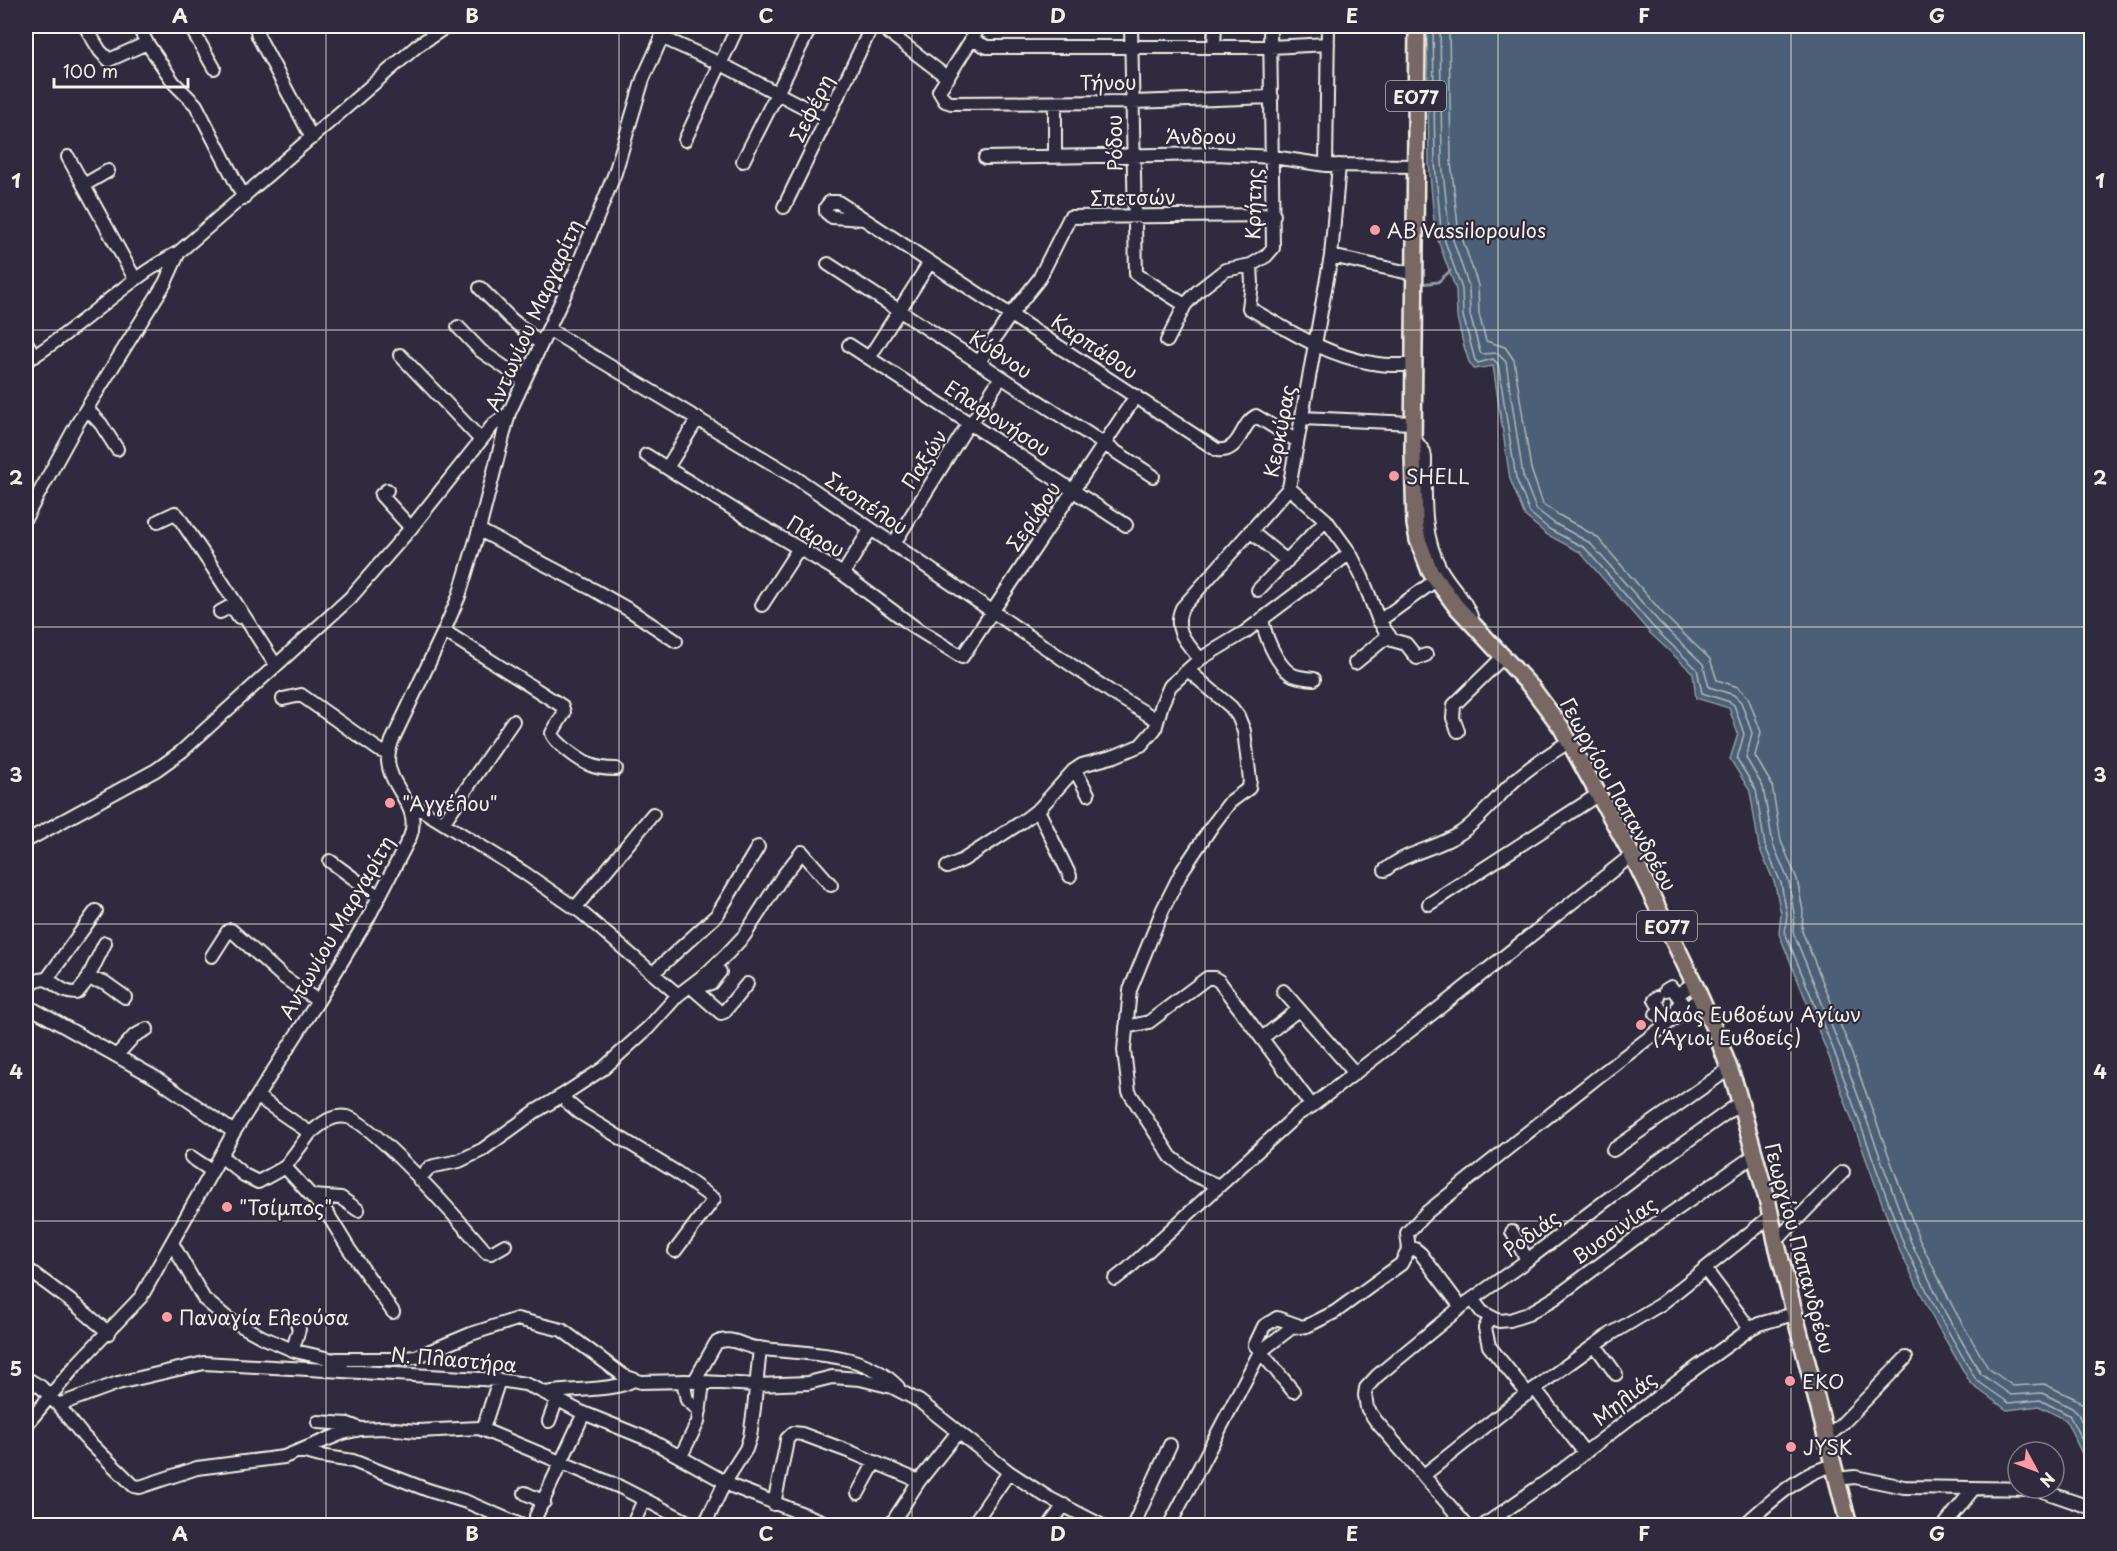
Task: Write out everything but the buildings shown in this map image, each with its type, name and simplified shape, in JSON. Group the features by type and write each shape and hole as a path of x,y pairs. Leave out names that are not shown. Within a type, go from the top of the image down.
{"main road":[{"name":"Γεωργίου Παπανδρέου","path":"1417,26 1413,504 1418,540 1436,580 1473,626 1545,704 1570,741 1632,855 1701,998 1730,1068 1755,1155 1849,1526"}],"street":[{"path":"85,26 100,51 109,60 147,43"},
{"path":"138,26 174,83 196,105 244,198"},
{"path":"190,26 214,68"},
{"path":"256,26 258,36 312,138"},
{"path":"26,342 30,358 52,345 135,279 159,262 179,252 417,46 447,26"},
{"name":"Αντωνίου Μαργαρίτη","path":"388,754 394,736 459,596 479,530 509,413 576,270 615,173 643,79 667,26"},
{"path":"685,140 738,26"},
{"path":"743,161 811,26"},
{"name":"Σεφέρη","path":"784,207 872,26"},
{"path":"880,26 948,78 980,26"},
{"name":"Ρόδου","path":"1131,26 1136,274 1185,305"},
{"path":"1214,47 1215,26"},
{"name":"Κρήτης","path":"1251,265 1274,248 1270,26"},
{"name":"Κερκύρας","path":"1200,659 1182,636 1179,627 1180,612 1186,602 1289,488 1331,256 1333,165 1328,26"},
{"path":"661,37 721,64 827,119"},
{"path":"971,39 987,47 1270,47 1328,44"},
{"name":"Τήνου","path":"948,78 939,90 945,101 951,103 1133,102 1272,98"},
{"path":"1055,102 1055,156"},
{"name":"Άνδρου","path":"985,158 1217,154 1273,157 1333,165 1415,166"},
{"path":"68,157 135,279"},
{"path":"84,185 108,171"},
{"name":"Σπετσών","path":"1011,314 1039,279 1069,218 1274,215"},
{"name":"Καρπάθου","path":"864,219 1218,450 1224,451 1237,442 1251,419 1256,416 1298,441"},
{"path":"26,517 87,408 165,283 179,252"},
{"path":"1331,256 1414,274"},
{"path":"869,358 930,262"},
{"name":"Κύθνου","path":"828,264 1153,477"},
{"path":"1167,341 1185,305 1198,291 1225,270 1251,265 1252,284 1249,308 1314,345 1348,358 1374,364 1414,365"},
{"path":"480,288 511,319 541,344"},
{"path":"979,362 1011,314"},
{"path":"458,327 481,351 523,380"},
{"name":"Σκοπέλου","path":"548,329 796,478 992,612 1157,720"},
{"name":"Ελαφονήσου","path":"849,345 1126,525"},
{"path":"400,355 481,440"},
{"name":"Παξών","path":"893,545 1001,377"},
{"name":"Σερίφου","path":"962,657 1136,396"},
{"path":"87,408 101,424 117,449"},
{"path":"26,841 169,762 350,598 411,528 493,425 509,413"},
{"path":"668,468 698,418"},
{"path":"1302,418 1413,430 1425,458 1425,517 1428,537 1439,567 1469,607 1473,626"},
{"name":"Πάρου","path":"646,455 843,574 917,629 962,657"},
{"path":"1289,488 1326,520 1350,553 1379,621 1392,640 1406,644 1417,658 1426,655"},
{"path":"387,490 381,495 411,528"},
{"path":"158,521 175,513 178,516 213,567 273,666"},
{"path":"1258,590 1326,520"},
{"path":"479,530 594,590 676,641"},
{"path":"843,574 870,530"},
{"path":"1250,531 1287,561"},
{"path":"762,605 799,548"},
{"path":"947,867 968,857 1038,810 1075,770 1092,761 1114,756 1141,745 1149,738 1170,686 1200,659 1262,620 1350,553"},
{"path":"1379,621 1436,580"},
{"path":"220,612 229,607 235,611 273,666"},
{"path":"1262,620 1270,646 1287,671 1297,677 1314,679"},
{"path":"444,632 562,706 564,713 552,734 555,740 588,764 616,769"},
{"path":"1355,663 1389,635"},
{"path":"1458,731 1452,711 1454,705 1503,657"},
{"path":"1189,671 1232,707 1238,716 1244,731 1249,788 1230,802 1182,871 1172,890 1130,990 1124,1050 1129,1092 1171,1158 1194,1175 1219,1186"},
{"path":"284,699 301,695 388,754 391,771 411,810 422,810 523,872 575,908 678,994"},
{"path":"443,823 513,721"},
{"path":"1385,870 1395,861 1461,833 1525,772 1570,741"},
{"path":"1075,770 1088,794"},
{"path":"1428,904 1599,794"},
{"name":"Αντωνίου Μαργαρίτη","path":"26,1425 54,1401 77,1364 141,1297 234,1132 318,1001 379,897 412,833 414,820 411,810"},
{"path":"1038,810 1070,876"},
{"path":"575,908 653,814"},
{"path":"653,973 717,915 758,847"},
{"path":"692,987 744,936 782,877 802,852 831,885"},
{"path":"1115,1279 1298,1114 1312,1106 1424,1020 1632,855"},
{"path":"330,861 379,897"},
{"path":"47,979 96,911"},
{"path":"212,956 228,931 231,930 282,976 318,1001"},
{"path":"26,990 40,979 47,979 72,993 80,990 88,979 105,942"},
{"path":"419,1179 429,1168 459,1161 482,1150 536,1111 563,1095 612,1061 649,1027 678,994 692,987 711,983 720,972"},
{"path":"1126,1027 1149,1022 1207,978 1214,978 1219,981 1312,1106"},
{"path":"88,979 104,982 125,997"},
{"path":"1667,1004 1694,983"},
{"path":"692,987 721,1013 747,984"},
{"path":"1283,992 1354,1072"},
{"path":"1169,1526 1260,1352 1291,1328 1313,1324 1335,1312 1401,1264 1408,1247 1407,1233 1426,1213 1701,998"},
{"path":"26,1005 156,1078 234,1132"},
{"path":"1262,1038 1298,1010"},
{"path":"117,1056 134,1036 147,1029"},
{"path":"1613,1150 1730,1068"},
{"path":"563,1095 567,1102 580,1113 676,1172 714,1199 675,1251"},
{"path":"258,1097 310,1133"},
{"name":"Ροδιάς","path":"1424,1475 1390,1438 1367,1408 1365,1395 1370,1383 1411,1346 1461,1307 1740,1103"},
{"path":"221,1156 258,1182 285,1167 310,1133 327,1120 345,1117 356,1120 380,1139 486,1252 491,1253 505,1245"},
{"name":"Βυσσινίας","path":"1490,1318 1499,1321 1510,1320 1528,1314 1555,1298 1637,1237 1755,1155"},
{"path":"191,1156 212,1171"},
{"path":"285,1167 327,1213 393,1312"},
{"path":"1776,1241 1843,1172"},
{"path":"313,1196 342,1198 358,1210"},
{"path":"1467,1526 1424,1475 1595,1345 1661,1304 1771,1216"},
{"path":"1512,1232 1527,1260"},
{"path":"172,1243 195,1287 214,1309 227,1318 262,1337 293,1349 336,1359 363,1372"},
{"path":"1408,1247 1420,1254 1461,1307"},
{"path":"1705,1269 1750,1329"},
{"path":"28,1272 77,1306 109,1333"},
{"path":"1472,1299 1490,1318 1485,1328 1489,1346 1585,1452"},
{"name":"Μηλιάς","path":"1484,1526 1750,1329 1794,1314"},
{"path":"1293,1391 1255,1345 1257,1336 1270,1321 1277,1318 1297,1326"},
{"path":"336,1359 416,1357 471,1334 518,1319 562,1330 618,1372 633,1380 756,1385 808,1383 832,1377 845,1377 860,1379 903,1392"},
{"path":"293,1349 299,1329 297,1323"},
{"path":"700,1411 687,1400 693,1382 716,1342 721,1340 728,1339 760,1348 846,1358 871,1367 884,1375 1009,1472 1047,1497 1103,1526"},
{"path":"1595,1345 1616,1374"},
{"path":"704,1526 725,1482 746,1449 752,1425 760,1348"},
{"path":"1826,1438 1906,1358"},
{"name":"Ν. Πλαστήρα","path":"54,1401 117,1383 204,1363 499,1380 525,1384 584,1413 650,1440 725,1482 774,1504 834,1526"},
{"path":"26,1377 35,1382 54,1401 90,1444 134,1486 140,1487 197,1468 269,1461 361,1429 418,1431 483,1429 620,1487 696,1526"},
{"path":"483,1429 499,1380"},
{"path":"545,1393 614,1387 629,1384 633,1380"},
{"path":"681,1456 694,1433 700,1411 693,1382"},
{"path":"549,1421 557,1399"},
{"path":"536,1516 584,1413"},
{"path":"318,1422 348,1424 361,1429"},
{"path":"890,1526 919,1481 958,1432"},
{"path":"774,1504 790,1434 802,1434 919,1481"},
{"path":"1133,1526 1170,1445"},
{"path":"300,1451 353,1461 428,1490 467,1502 523,1526"},
{"path":"858,1493 875,1462"},
{"path":"1743,1526 1807,1475 1824,1468 1904,1487 2037,1489 2091,1508"},
{"path":"972,1526 1009,1472"},
{"path":"1944,1526 1974,1488"},
{"path":"527,1490 546,1498"},
{"path":"632,1526 644,1500"},
{"path":"1049,1526 1064,1505"}],"water":[{"path":"1427,26 2091,26 2091,1473 2066,1420 2039,1406 2007,1410 1971,1384 1934,1320 1898,1247 1828,1054 1779,934 1781,914 1775,884 1759,847 1750,791 1730,759 1738,734 1729,708 1696,698 1693,673 1650,633 1580,552 1546,534 1525,516 1510,479 1493,366 1474,369 1469,362 1457,317 1456,290 1435,232 1429,163"}],"waterway":[{"path":"1421,284 1438,282 1450,271"}],"place":[{"name":"AB Vassilopoulos","path":"1375,230"},
{"name":"SHELL","path":"1394,476"},
{"name":"\"Αγγέλου\"","path":"390,803"},
{"name":"Ναός Ευβοέων Αγίων (Άγιοι Ευβοείς)","path":"1641,1025"},
{"name":"\"Τσίμπος\"","path":"227,1207"},
{"name":"Παναγία Ελεούσα","path":"167,1317"},
{"name":"ΕΚΟ","path":"1790,1381"},
{"name":"JYSK","path":"1791,1447"}]}
